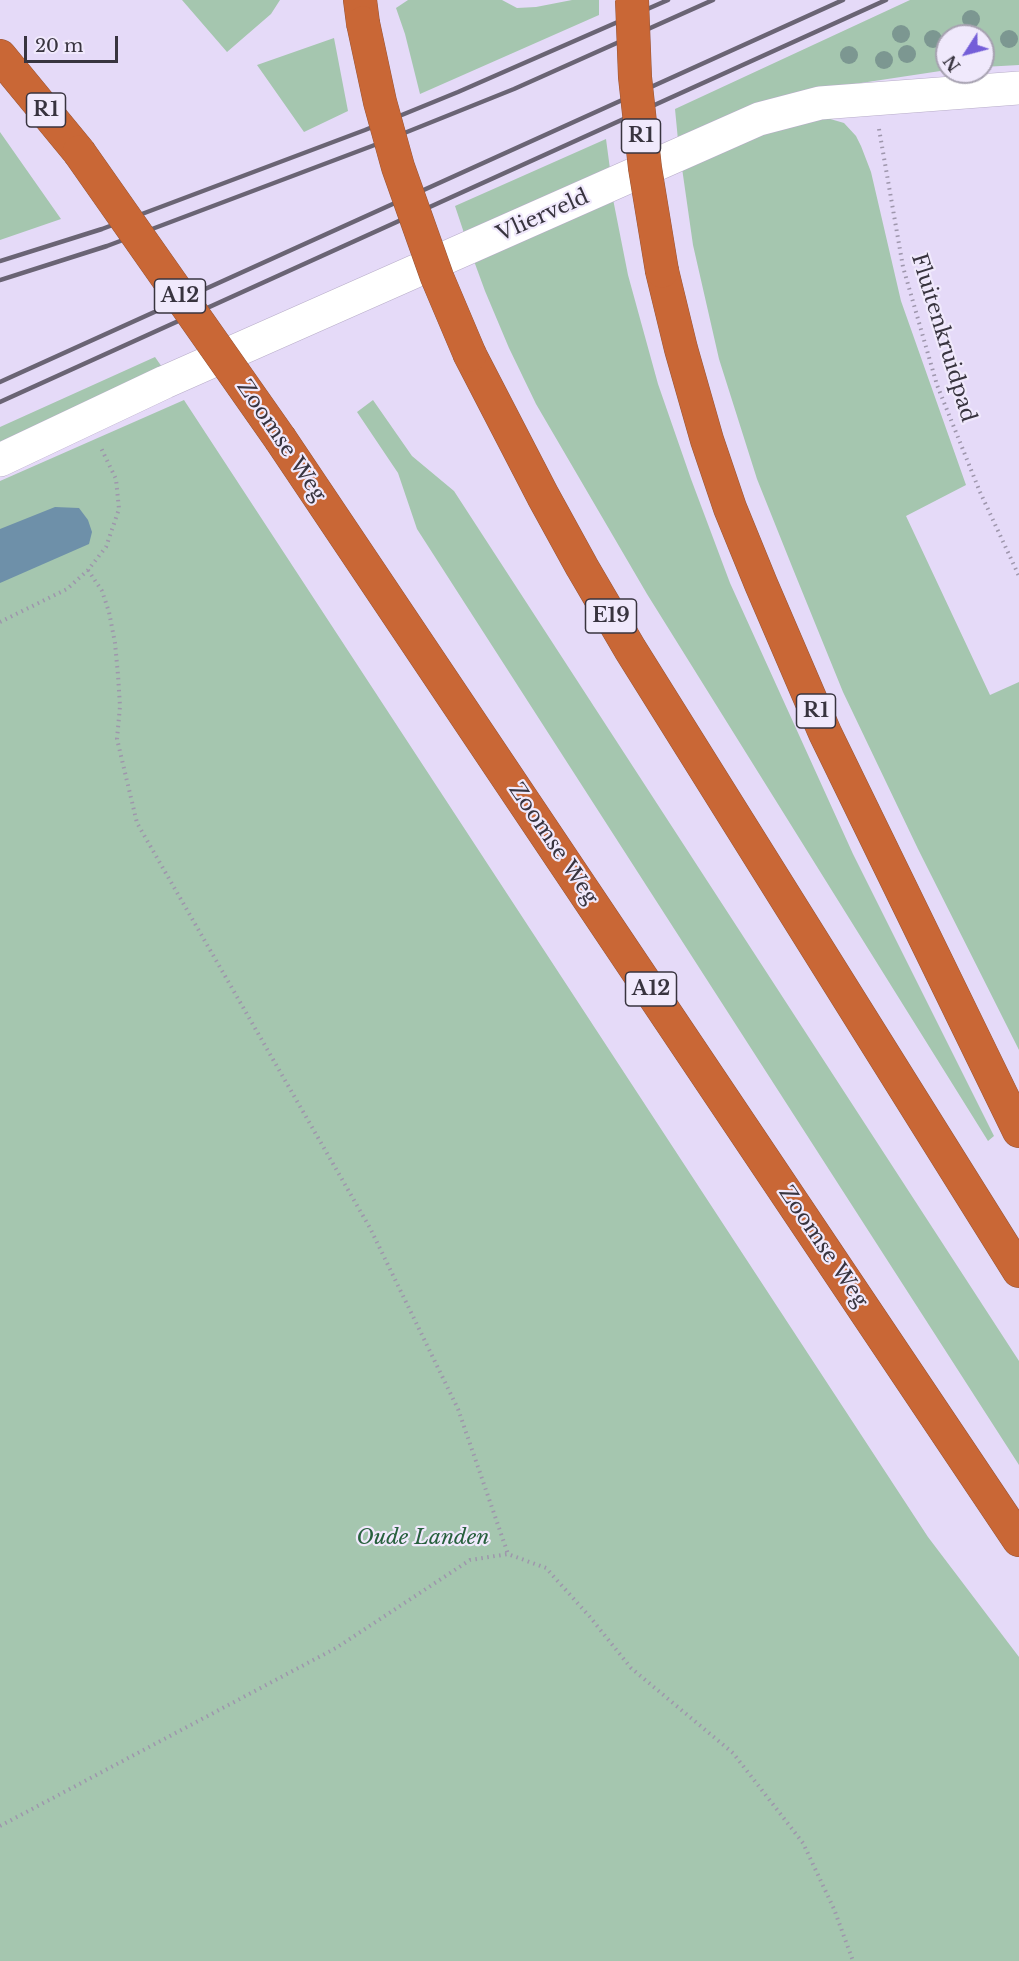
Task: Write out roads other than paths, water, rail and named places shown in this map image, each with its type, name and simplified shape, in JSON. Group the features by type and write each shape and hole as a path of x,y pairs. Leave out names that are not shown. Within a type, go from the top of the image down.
{"highway":[{"name":"R1","path":"632,0 635,77 645,168 662,271 707,440 730,507 761,584 825,733 1019,1131"},
{"name":"E19","path":"362,12 380,102 398,167 433,266 470,355 582,567 630,649 1019,1271"},
{"name":"R1","path":"0,56 79,152"},
{"name":"Zoomse Weg","path":"79,152 281,440 1019,1540"}],"street":[{"name":"Vlierveld","path":"0,460 165,382 759,119 820,103 1019,88"}],"water":[{"path":"55,507 79,508 88,520 92,532 89,544 0,583 0,529"}],"railway":[{"path":"0,261 102,229 365,130 668,0"},
{"path":"0,280 107,246 372,146 514,89 713,0"},
{"path":"0,382 843,0"},
{"path":"0,402 886,0"}],"park label":[{"name":"Oude Landen","path":"423,1538"}]}
